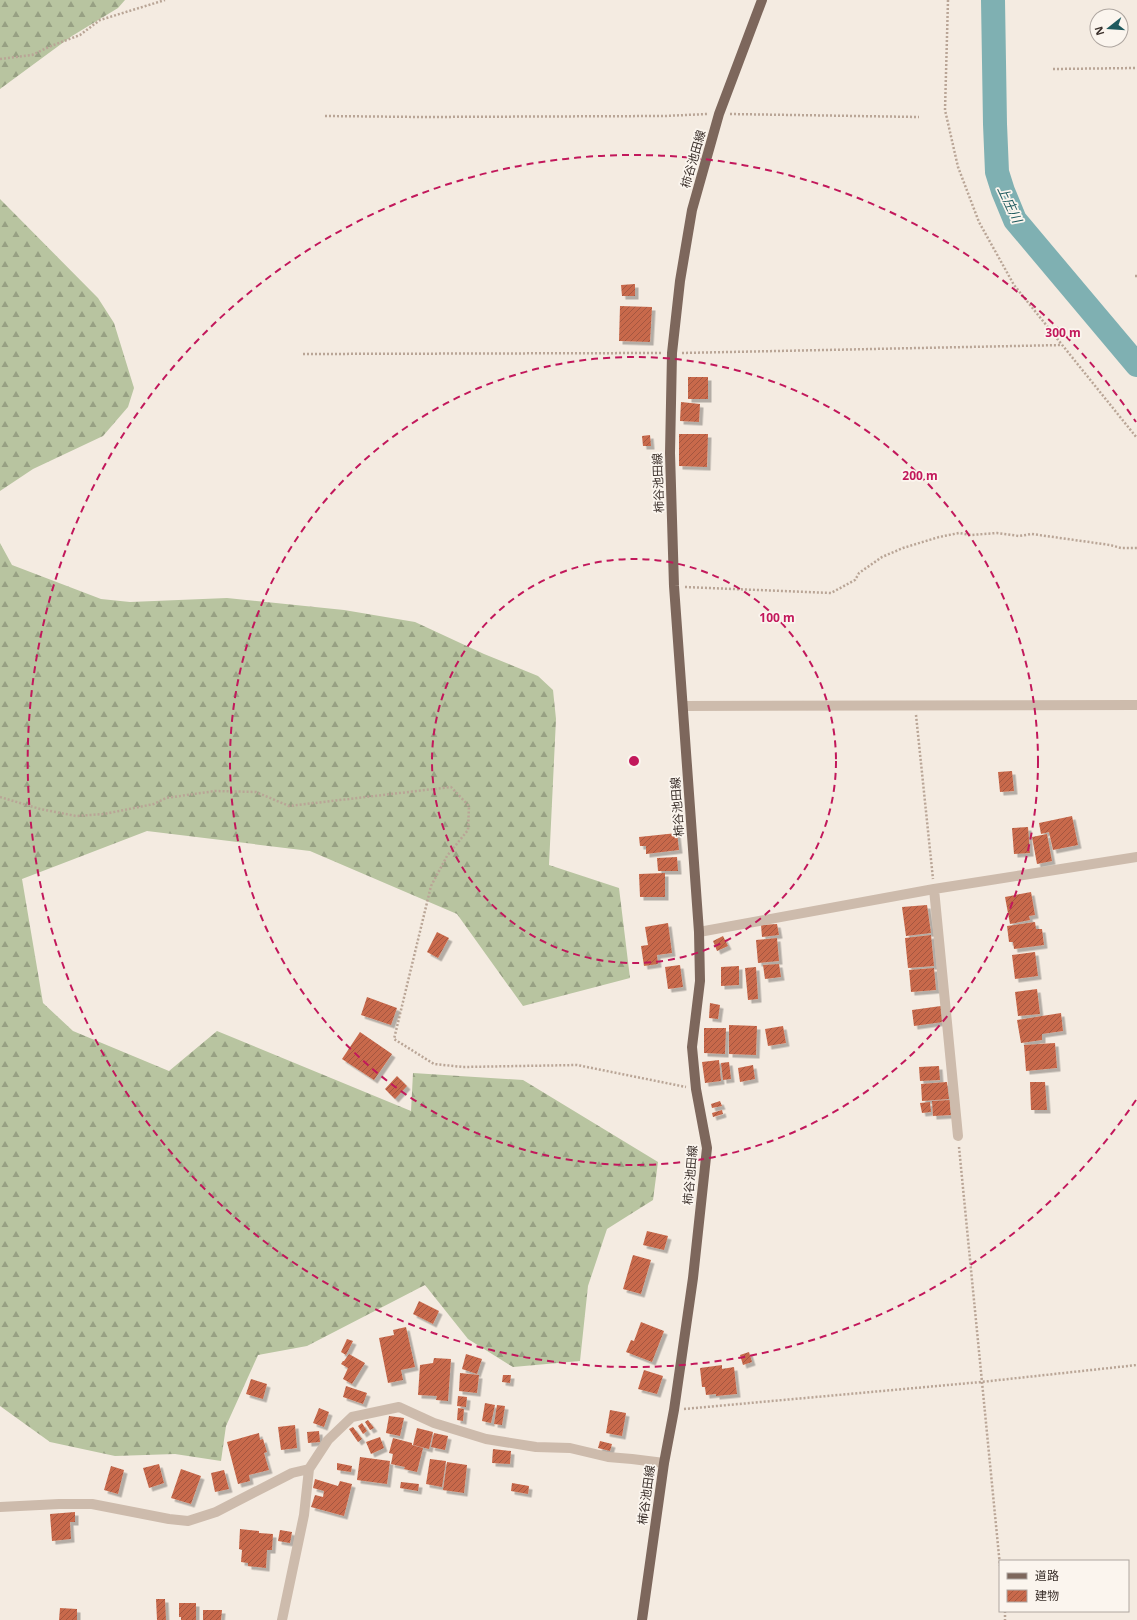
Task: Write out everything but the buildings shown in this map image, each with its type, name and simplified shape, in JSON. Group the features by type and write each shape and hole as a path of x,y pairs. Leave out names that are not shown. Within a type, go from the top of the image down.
{"main road":[{"name":"柿谷池田線","path":"642,1620 664,1463 674,1410 693,1278 707,1148 696,1089 692,1047 700,981 699,932 674,586 670,453 672,353 680,282 692,210 719,114 762,0"}],"street":[{"path":"683,706 1137,705"},
{"path":"699,932 934,890 1137,856"},
{"path":"934,890 958,1136"},
{"path":"282,1620 304,1515 310,1469 328,1440 352,1417 399,1407 434,1423 486,1439 536,1447 570,1448 608,1457 664,1463"},
{"path":"0,1507 92,1504 169,1519 188,1521 216,1512 292,1473 310,1469"}],"path":[{"path":"0,59 32,55 80,35 100,20 165,0"},
{"path":"948,0 945,110 958,167 979,222 1014,285 1137,438"},
{"path":"1054,69 1137,68"},
{"path":"325,116 665,116 719,114 920,117"},
{"path":"303,354 672,353 1062,344"},
{"path":"674,586 831,593 855,580 859,573 882,557 903,548 939,537 959,533 971,535 997,533 1019,536 1032,534 1110,545 1121,548 1137,548"},
{"path":"915,705 934,890"},
{"path":"0,797 40,809 76,816 104,814 154,804 166,798 215,791 256,792 289,806 451,787 469,806 468,830 447,856 431,886 394,1039 434,1064 470,1067 577,1065 696,1089"},
{"path":"958,1136 999,1560"},
{"path":"674,1410 981,1382 1137,1365"}],"green space":[{"path":"0,0 125,0 118,8 72,36 0,89"},
{"path":"0,199 98,298 114,323 134,388 128,407 103,436 33,469 0,491"},
{"path":"0,543 12,565 101,599 130,602 227,598 344,610 415,622 484,654 538,676 553,690 556,719 549,865 619,888 630,978 523,1006 457,914 310,851 147,831 22,879 43,1003 73,1031 169,1071 217,1031 411,1111 413,1073 523,1080 658,1162 653,1200 607,1229 588,1286 580,1361 513,1367 468,1339 425,1285 307,1346 258,1355 226,1426 221,1461 175,1454 115,1456 50,1442 0,1406"}],"waterway":[{"name":"上庄川","path":"993,0 997,172 1003,191 1015,220 1137,365"}]}
